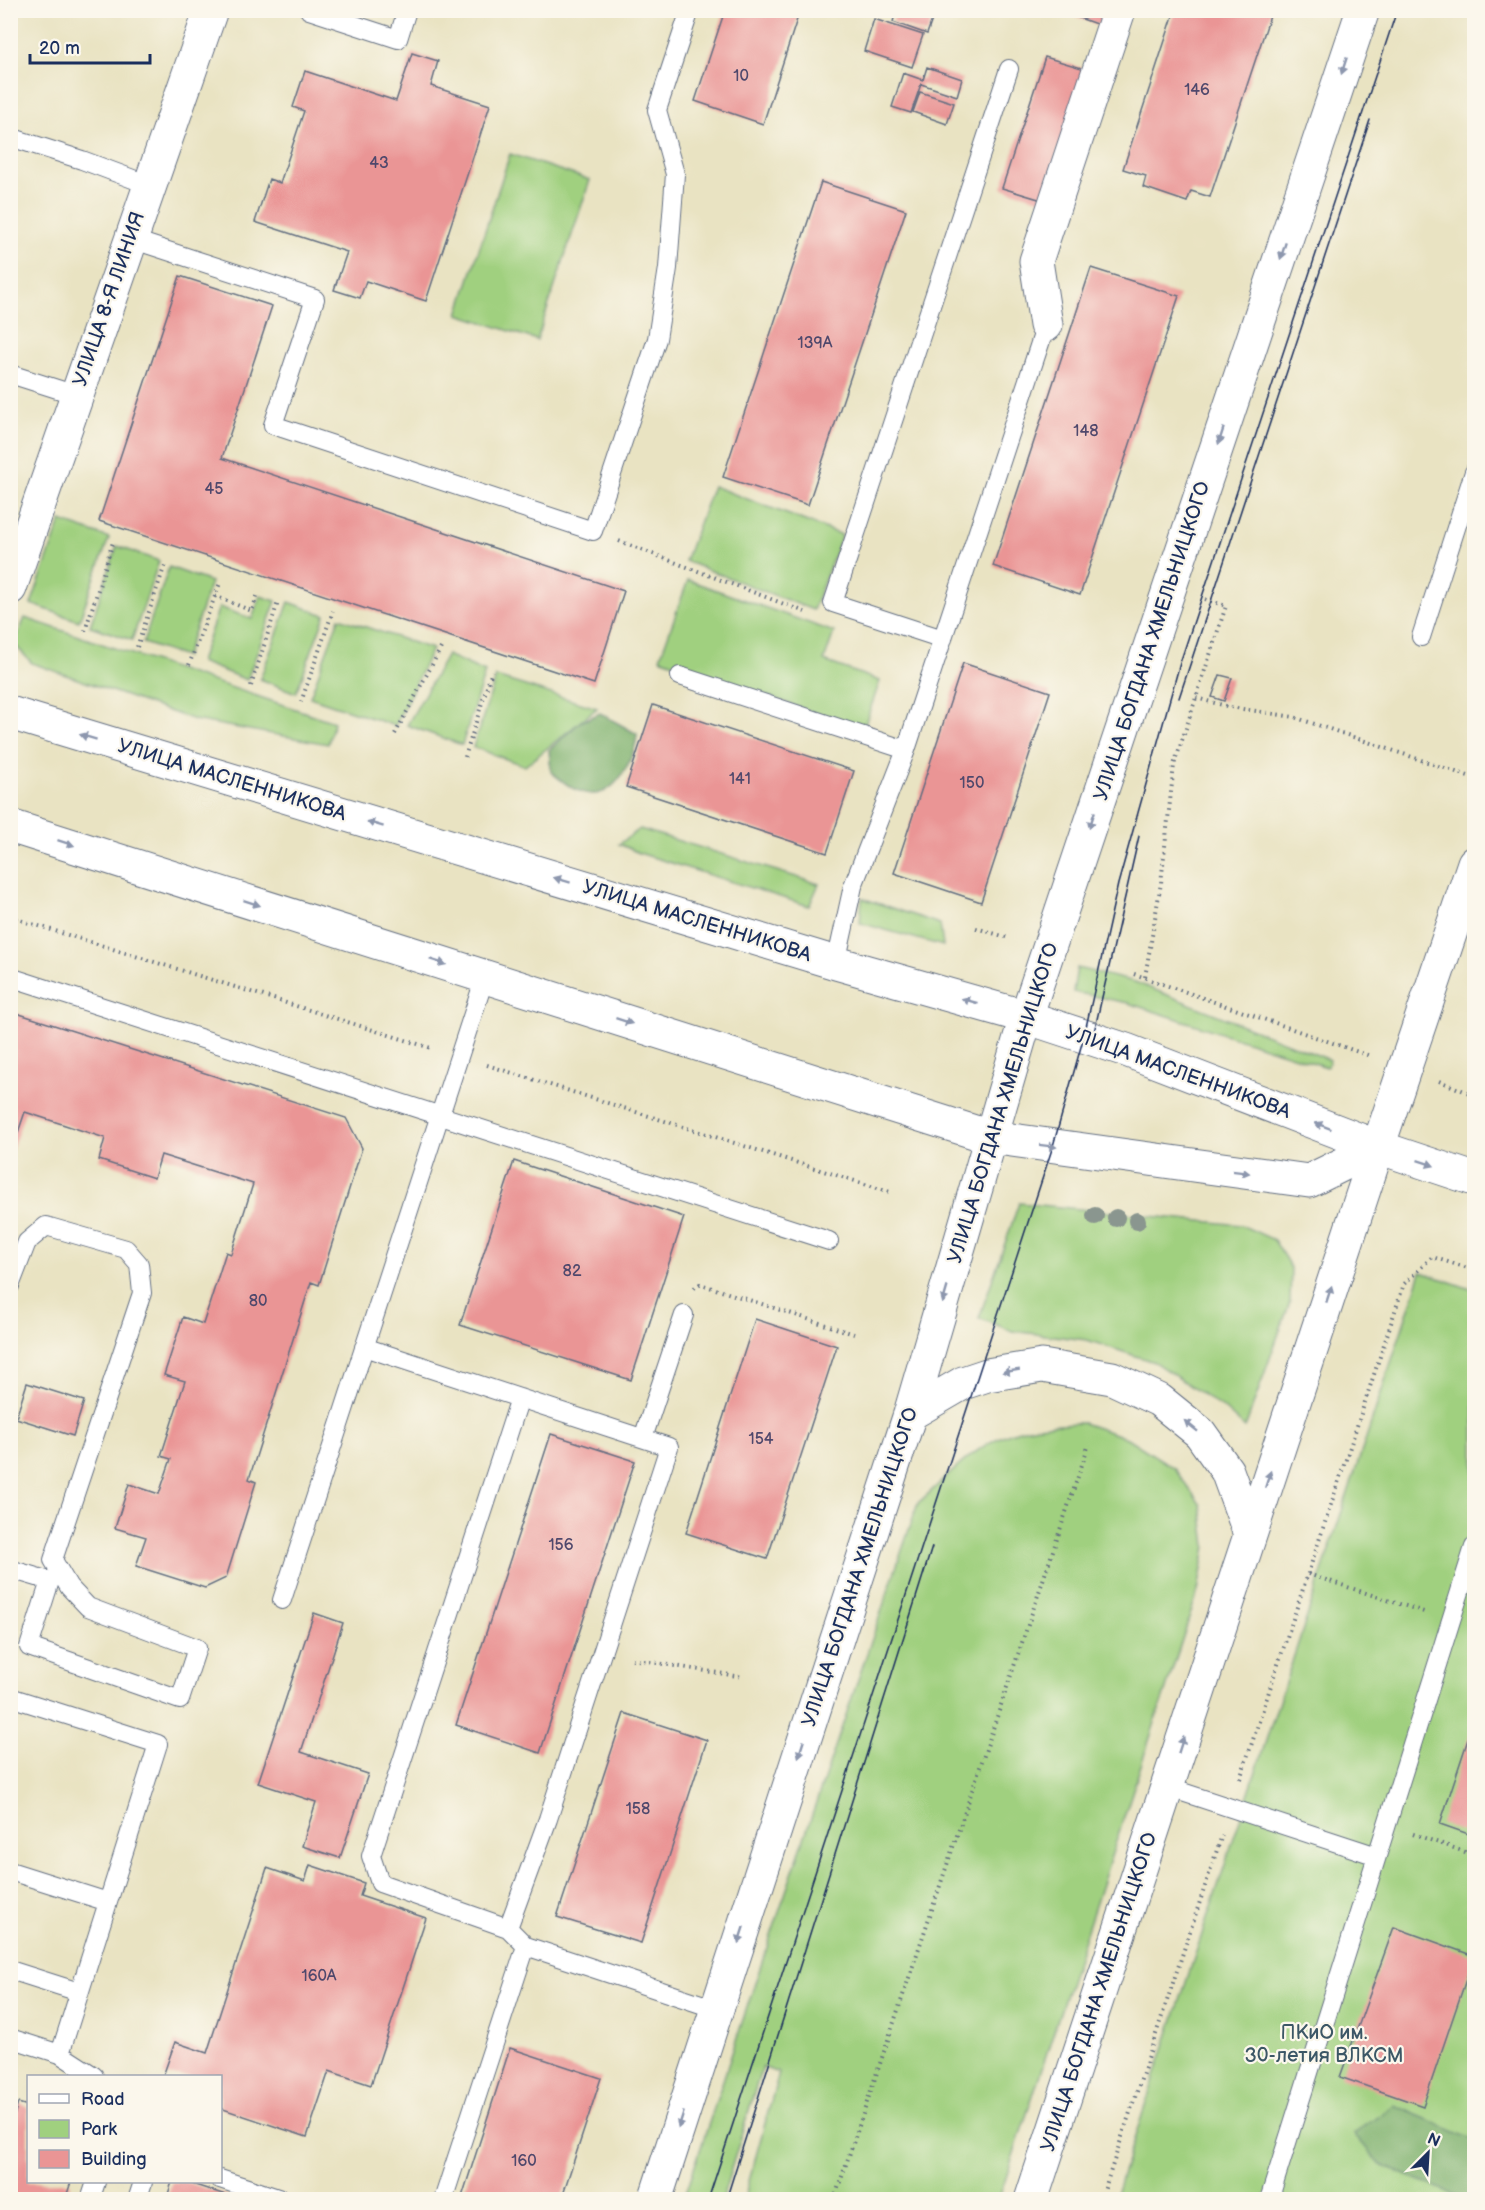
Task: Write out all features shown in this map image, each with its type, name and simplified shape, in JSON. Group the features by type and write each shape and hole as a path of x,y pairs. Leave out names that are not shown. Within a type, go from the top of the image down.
{"main road":[{"name":"УЛИЦА 8-Я ЛИНИЯ","path":"10,588 211,10"},
{"path":"1046,325 1036,261 1119,10"},
{"name":"УЛИЦА БОГДАНА ХМЕЛЬНИЦКОГО","path":"655,2199 910,1414 1026,1017 1363,10"},
{"name":"УЛИЦА МАСЛЕННИКОВА","path":"10,713 836,963 1026,1017 1126,1050 1378,1147 1474,1179"},
{"path":"10,826 990,1137 1308,1181 1378,1147"},
{"name":"УЛИЦА БОГДАНА ХМЕЛЬНИЦКОГО","path":"1031,2199 1474,863"},
{"path":"910,1414 963,1383 987,1375 1042,1366 1112,1378 1159,1400 1200,1433 1227,1471 1250,1534"}],"lane":[{"path":"309,10 398,39 407,10"},
{"path":"131,239 315,299 273,425 593,531 657,339 668,268 675,174 657,110 690,10"},
{"path":"943,639 834,603 1009,69"},
{"path":"10,137 149,185"},
{"path":"836,963 853,886 906,750 1046,325"},
{"path":"10,374 76,395"},
{"path":"1421,637 1474,472"},
{"path":"680,676 906,750"},
{"path":"10,977 829,1241"},
{"path":"282,1600 485,977"},
{"path":"10,1286 27,1242 46,1226 126,1250 139,1264 142,1293 54,1560 50,1581 29,1647 180,1700 198,1648 88,1607 69,1587 54,1560"},
{"path":"643,1438 684,1315"},
{"path":"364,1347 669,1447 548,1819 508,1928"},
{"path":"520,1398 371,1856 380,1883 508,1928 526,1946 716,2009"},
{"path":"1269,2199 1474,1547"},
{"path":"10,1569 50,1581"},
{"path":"10,1696 158,1744 60,2054"},
{"path":"1167,1787 1377,1856"},
{"path":"10,1871 108,1902"},
{"path":"443,2199 526,1946"},
{"path":"10,1970 79,1992"},
{"path":"10,2038 60,2054 92,2075"},
{"path":"222,2180 284,2199"},
{"path":"90,2199 95,2183"},
{"path":"137,2199 142,2183"}],"path":[{"path":"593,531 814,616"},
{"path":"86,631 113,542"},
{"path":"137,647 166,562"},
{"path":"189,665 220,583"},
{"path":"215,596 252,611 257,596"},
{"path":"1145,977 1161,884 1174,765 1227,606 1202,598"},
{"path":"251,686 278,602"},
{"path":"301,702 333,611"},
{"path":"395,734 441,648"},
{"path":"465,757 492,671"},
{"path":"1196,698 1230,707 1294,717 1474,778"},
{"path":"976,928 1009,938"},
{"path":"1134,974 1405,1068 1474,1095"},
{"path":"1101,2199 1404,1284 1432,1257 1474,1270"},
{"path":"684,1315 691,1291 700,1284 854,1334"},
{"path":"834,2199 1088,1447"},
{"path":"1308,1574 1451,1621"},
{"path":"602,1654 742,1677"},
{"path":"1387,1825 1474,1855"}],"green space":[{"path":"510,154 590,180 537,340 458,314"},
{"path":"713,486 842,535 813,610 685,561"},
{"path":"61,521 109,538 79,621 31,604"},
{"path":"117,546 159,561 132,640 90,626"},
{"path":"169,567 211,582 185,657 143,643"},
{"path":"688,580 834,632 824,661 880,681 863,730 660,658"},
{"path":"260,596 276,601 247,680 200,662 219,607 252,619"},
{"path":"289,602 325,615 296,693 260,679"},
{"path":"25,618 334,722 328,744 194,720 32,663 14,644"},
{"path":"339,618 432,649 395,726 310,697"},
{"path":"447,655 485,672 462,745 407,725"},
{"path":"496,677 597,708 525,766 473,747"},
{"path":"600,713 637,734 633,752 624,772 610,788 601,793 592,794 575,789 551,772 549,750 580,722"},
{"path":"640,829 819,884 809,906 639,853 619,844"},
{"path":"862,898 940,924 943,946 860,923"},
{"path":"1077,968 1135,982 1330,1060 1327,1067 1128,1003 1073,992"},
{"path":"1019,1203 1241,1225 1274,1240 1291,1268 1290,1302 1245,1428 1223,1408 1154,1362 1087,1340 1012,1331 979,1318"},
{"name":"ПКиО им. 30-летия ВЛКСМ","path":"1421,1272 1474,1290 1474,2199 1114,2200"},
{"path":"1083,1423 1127,1438 1174,1468 1201,1505 1206,1546 1198,1591 999,2199 744,2199 779,2073 762,2067 722,2199 684,2199 918,1503 973,1454 997,1438 1028,1428"},
{"path":"1394,2105 1474,2140 1474,2199 1466,2199 1381,2165 1354,2134"}],"building":[{"path":"725,10 800,10 763,124 695,101"},
{"path":"896,10 914,10 933,17 927,34 893,22"},
{"path":"1057,10 1104,10 1099,25"},
{"path":"1175,10 1272,10 1210,197 1191,191 1187,202 1143,187 1146,176 1123,169"},
{"path":"874,19 923,35 912,67 864,51"},
{"path":"412,53 438,61 431,86 490,105 426,301 366,281 360,298 334,290 347,252 255,222 269,179 280,183 304,111 293,107 305,71 396,101"},
{"path":"1045,57 1085,69 1042,200 1002,188"},
{"path":"927,67 962,79 957,96 921,84 911,113 892,107 903,73 923,80"},
{"path":"920,92 954,103 947,124 913,112"},
{"path":"821,182 906,210 808,505 723,477"},
{"path":"1091,268 1179,296 1080,595 993,566"},
{"path":"180,276 272,306 222,458 624,591 594,684 99,521"},
{"path":"963,663 1050,692 981,902 894,873"},
{"path":"1220,675 1232,678 1224,701 1212,697"},
{"path":"653,705 854,771 827,853 626,787"},
{"path":"10,1011 346,1118 362,1148 319,1285 311,1282 249,1479 256,1482 226,1578 205,1588 136,1566 146,1537 115,1528 129,1484 159,1494 171,1459 161,1456 185,1381 164,1375 183,1317 203,1324 226,1252 231,1254 253,1184 161,1155 154,1178 99,1160 105,1138 25,1112 10,1156"},
{"path":"514,1161 684,1217 631,1380 460,1325"},
{"path":"755,1319 837,1346 767,1559 686,1533"},
{"path":"27,1383 84,1401 73,1436 16,1418"},
{"path":"551,1434 635,1461 540,1753 456,1725"},
{"path":"314,1613 343,1623 301,1752 368,1774 340,1858 302,1846 316,1802 258,1783"},
{"path":"624,1713 707,1740 641,1943 557,1917"},
{"path":"1474,1721 1474,1836 1440,1824"},
{"path":"310,1865 364,1883 360,1896 426,1918 371,2085 329,2071 307,2137 222,2109 222,2075 163,2075 175,2042 207,2053 267,1868 305,1881"},
{"path":"1394,1927 1474,1956 1423,2106 1340,2077"},
{"path":"510,2048 601,2078 561,2200 461,2200"},
{"path":"18,2103 27,2106 27,2183 71,2183 65,2200 10,2200 10,2129"},
{"path":"172,2183 189,2183 241,2200 166,2200"}],"tram line":[{"path":"708,2200 1053,1146 1084,1036 1118,884 1180,663 1397,10"},
{"path":"1179,698 1370,120"},
{"path":"1092,1041 1139,836"},
{"path":"726,2200 932,1547"}]}
